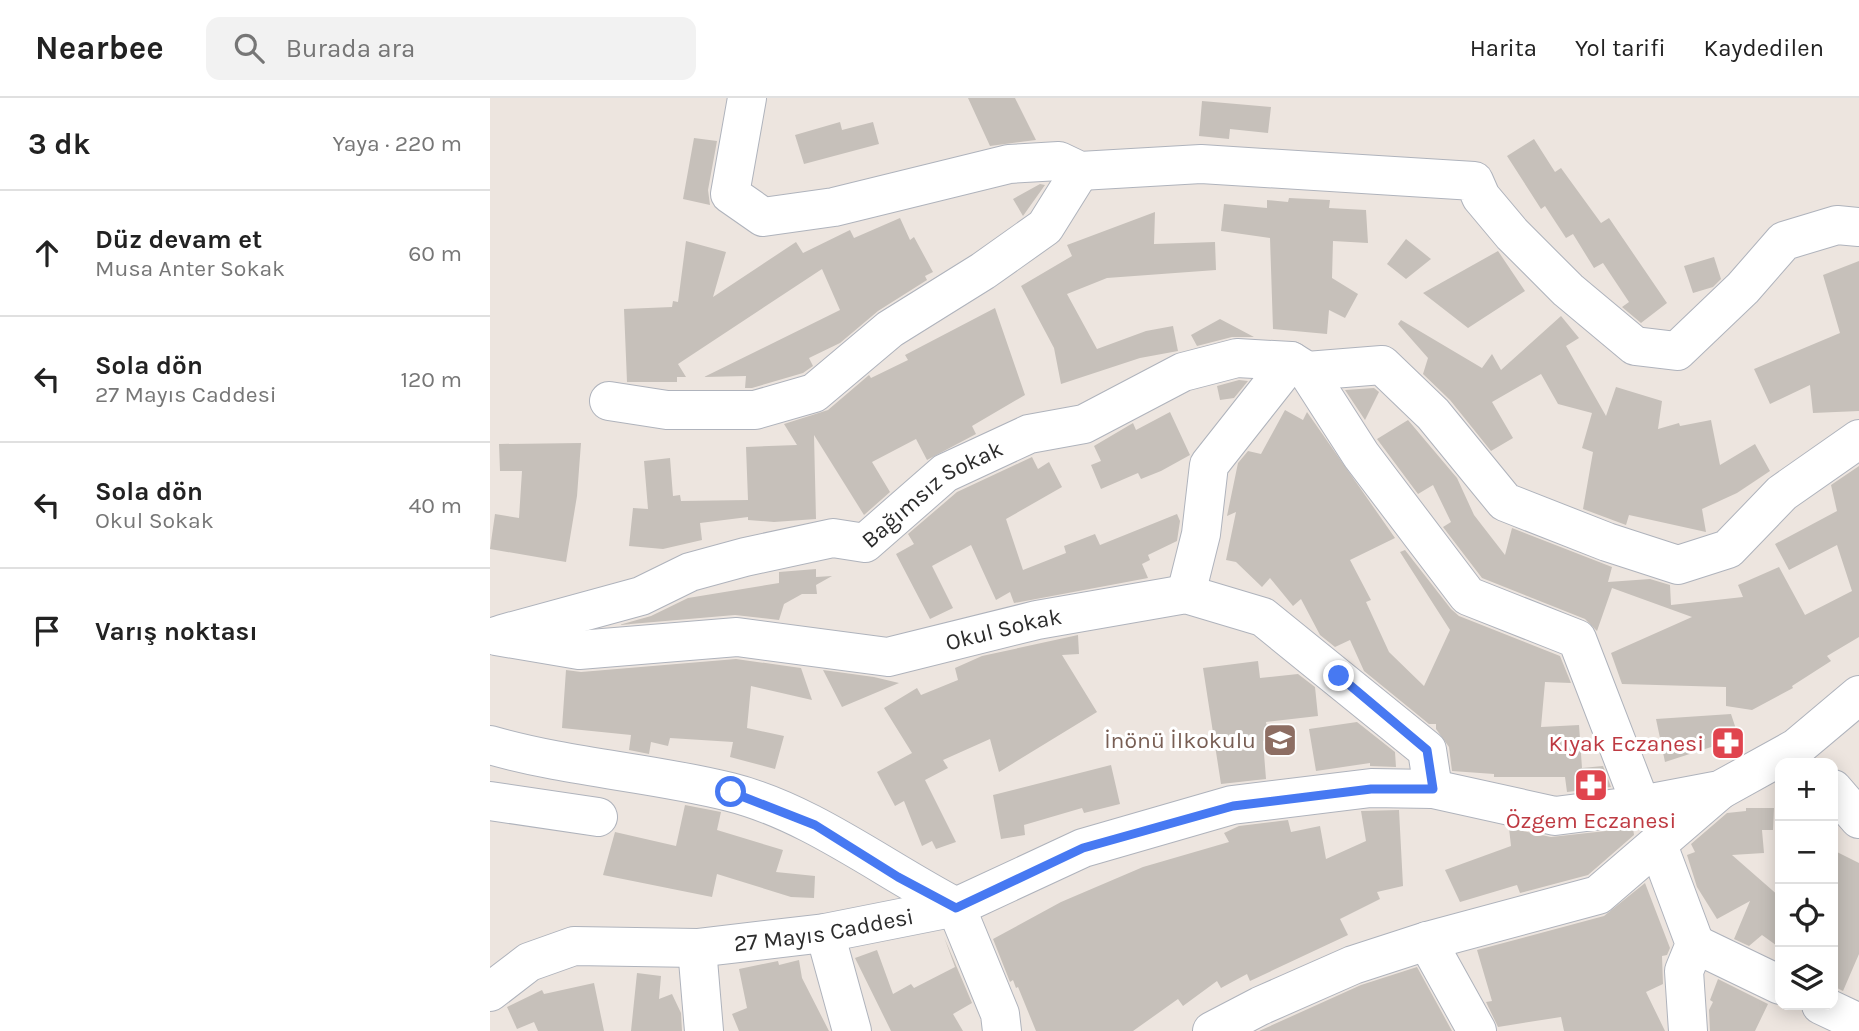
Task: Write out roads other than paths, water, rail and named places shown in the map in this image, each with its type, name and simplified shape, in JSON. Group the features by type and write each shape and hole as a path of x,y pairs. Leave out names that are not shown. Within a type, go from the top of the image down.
{"street":[{"path":"747,98 730,194 763,217 834,207 1009,164 1059,161 1080,171 1202,164 1474,181 1482,197 1512,234 1568,290 1635,346 1677,351 1743,288 1784,241 1836,225 1859,227"},
{"path":"609,401 667,410 755,410 814,393 890,329 1045,227 1080,171"},
{"name":"Bağımsız Sokak","path":"493,637 641,596 690,572 745,557 833,538 865,544 945,473 1029,434 1084,424 1183,372 1237,358 1299,366"},
{"path":"1186,594 1201,534 1209,465 1299,366 1382,365 1433,414 1505,502 1607,542 1678,565 1728,548 1782,493 1859,439"},
{"path":"1299,366 1361,456 1468,596 1577,639 1641,805"},
{"name":"Okul Sokak","path":"493,637 579,650 737,637 888,657 1037,620 1186,594 1263,617 1339,676 1427,750 1433,789"},
{"name":"27 Mayıs Caddesi","path":"490,992 529,962 574,946 697,948 825,933 956,908 1083,848 1233,806 1371,789 1433,789 1555,816 1641,805 1720,790 1803,756 1859,695"},
{"path":"490,745 542,760 731,792 815,825 898,877 956,908 1000,1014 1002,1031"},
{"path":"1212,1031 1260,1006 1353,965 1427,941 1598,895 1720,790"},
{"path":"490,801 598,817"},
{"path":"1658,845 1695,944 1684,971 1688,1031"},
{"path":"825,933 852,1031"},
{"path":"1427,941 1478,1031"},
{"path":"1695,944 1775,983"},
{"path":"697,948 704,1031"},
{"path":"1832,1010 1859,1023"}],"place":[{"name":"İnönü İlkokulu","path":"1280,740"},
{"name":"Kıyak Eczanesi","path":"1728,743"},
{"name":"Özgem Eczanesi","path":"1591,785"}]}
